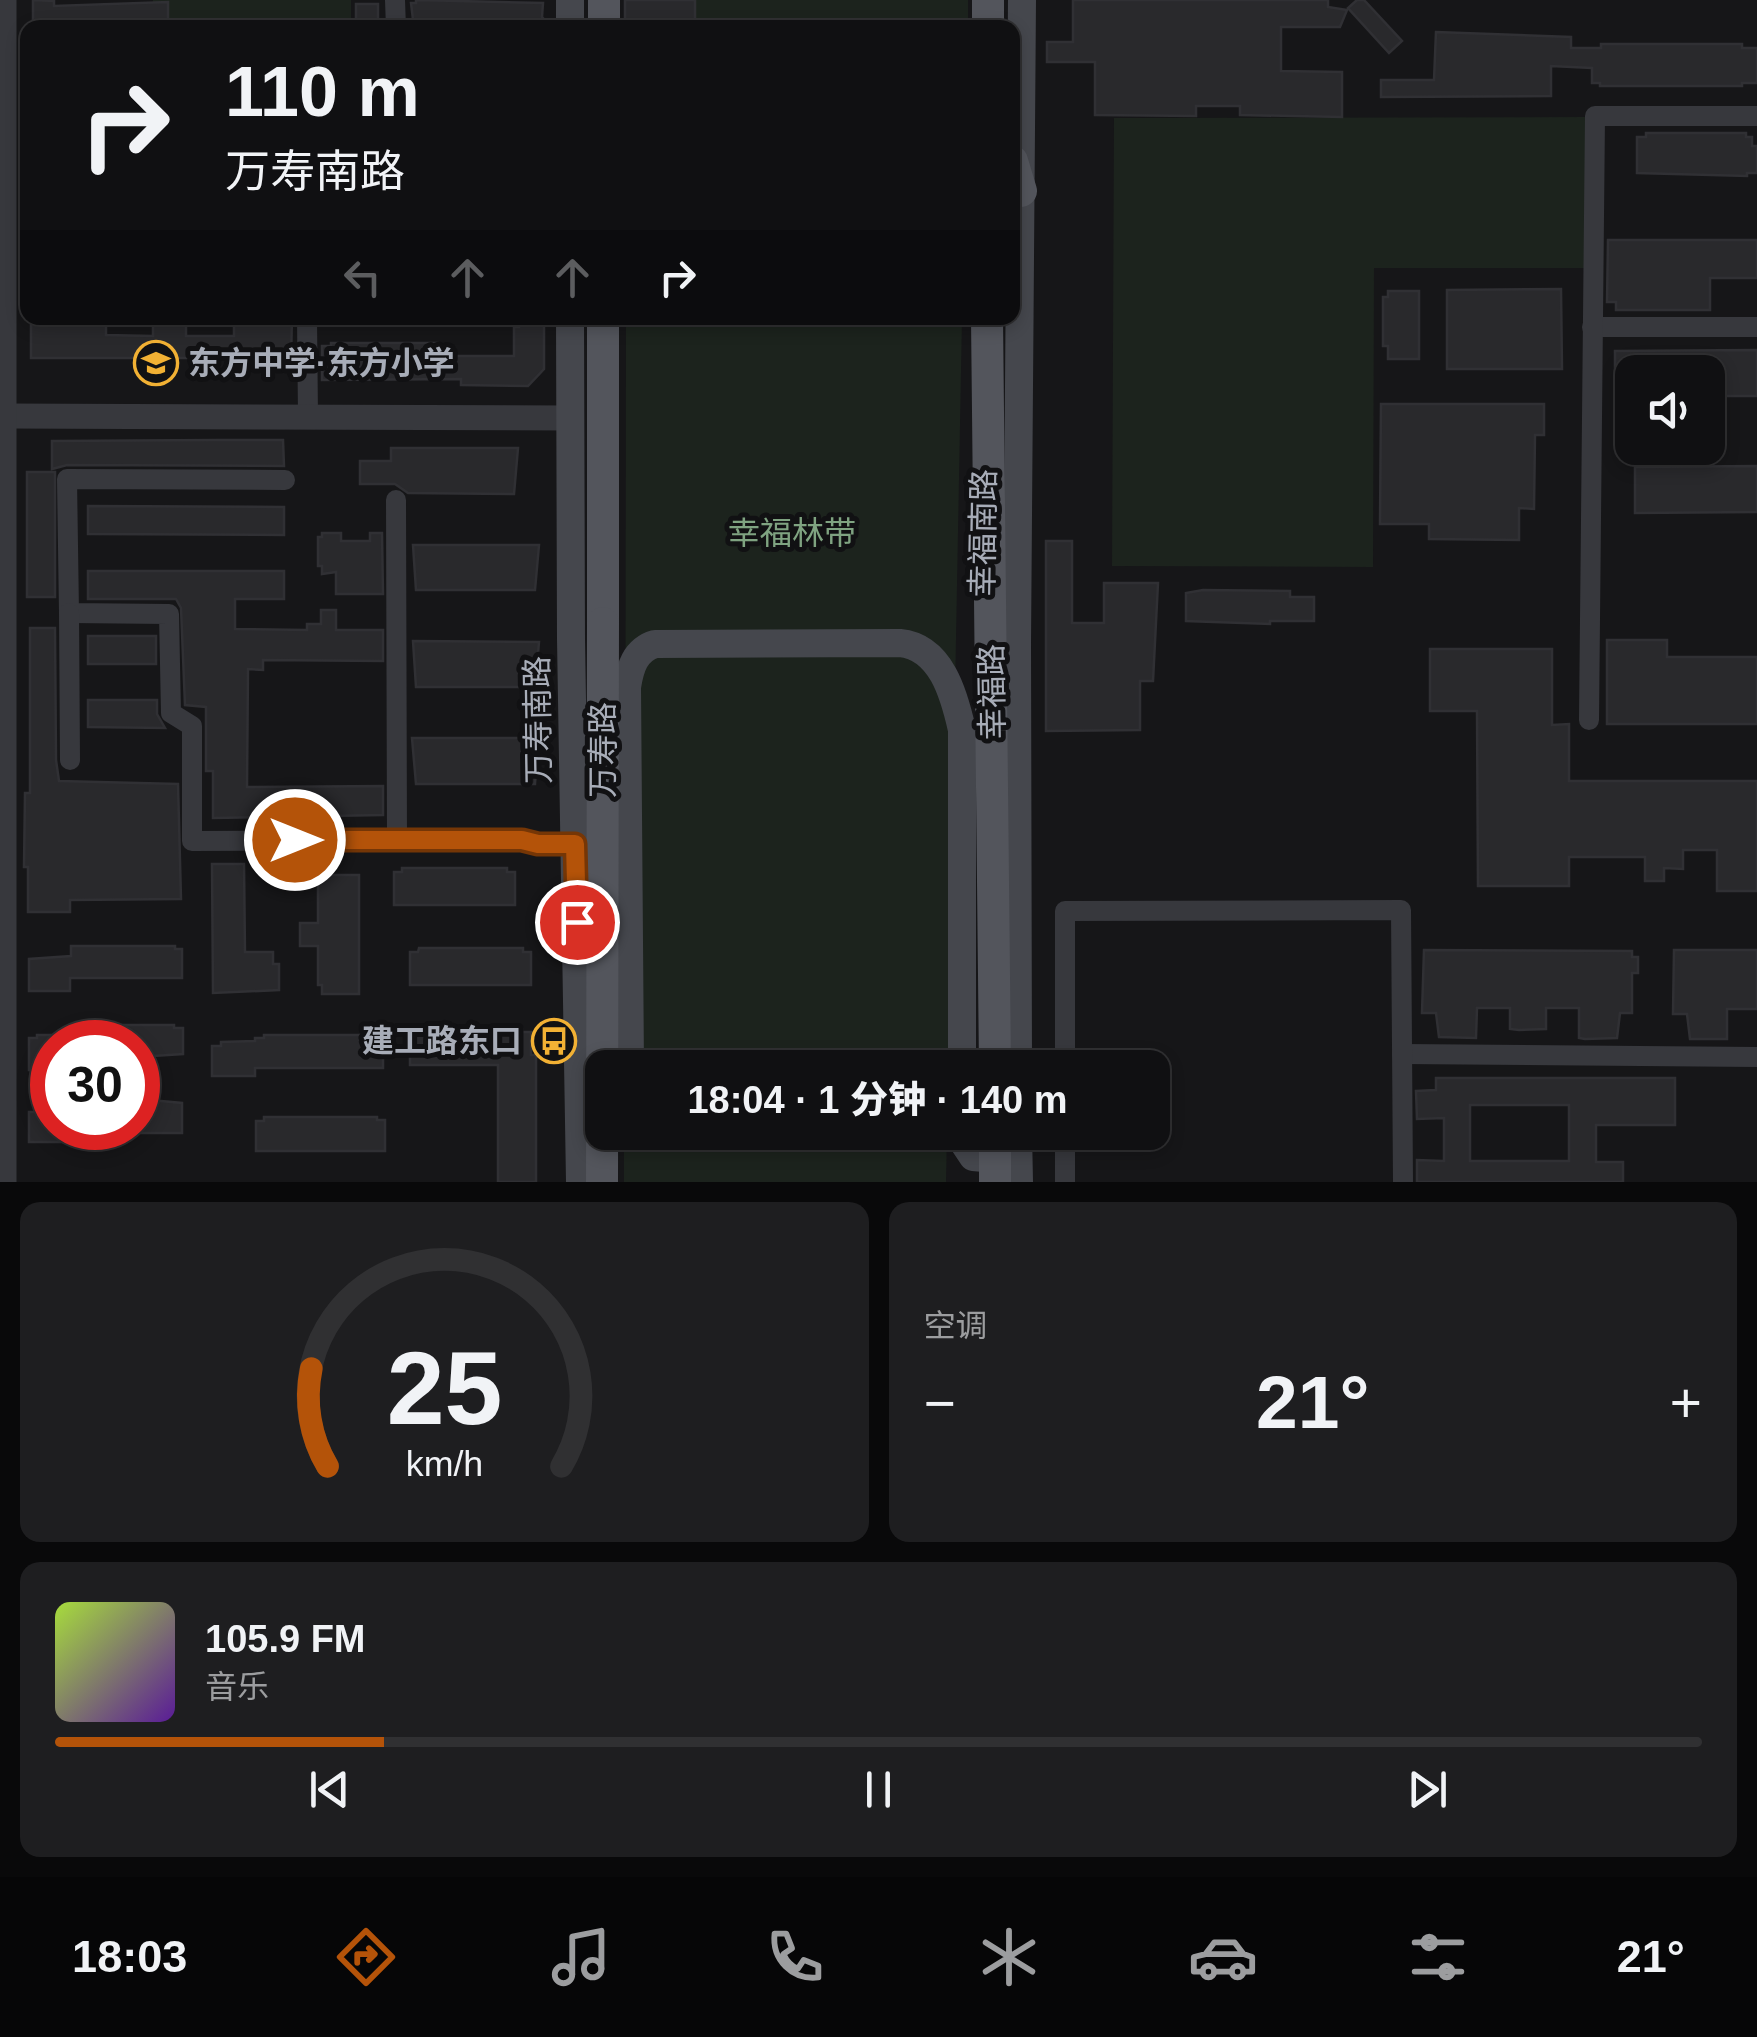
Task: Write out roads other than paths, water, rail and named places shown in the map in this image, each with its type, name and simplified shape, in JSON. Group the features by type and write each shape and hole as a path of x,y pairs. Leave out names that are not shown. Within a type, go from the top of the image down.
{"main road":[{"name":"幸福南路","path":"1020,70 1022,0"},
{"name":"万寿南路","path":"570,325 575,844 588,1050"},
{"name":"万寿路","path":"602,1182 603,325"},
{"name":"幸福路","path":"987,325 994,1050"},
{"name":"幸福南路","path":"1017,325 1018,1050"},
{"path":"630,1050 628,688 630,670 638,656 645,647 656,644 900,644 914,645 934,658 962,730 962,1050"},
{"name":"万寿南路","path":"580,1182 585,1146"},
{"path":"968,1150 973,1157 1013,1164"}],"street":[{"path":"4,0 4,1182"},
{"path":"1589,720 1595,116 1757,116"},
{"path":"308,325 308,417"},
{"path":"1592,327 1757,327"},
{"path":"6,416 570,418"},
{"path":"70,760 68,479 286,480"},
{"path":"396,500 398,840"},
{"path":"68,613 168,614 171,713 192,726 192,841 522,840 575,844"},
{"path":"1065,1050 1065,911 1400,910 1402,1182"},
{"path":"1402,1054 1757,1057"},
{"path":"1066,1150 1066,1182"}],"place":[{"name":"东方中学·东方小学","path":"156,363"},
{"name":"建工路东口","path":"554,1041"}],"park label":[{"name":"幸福林带","path":"792,533"}]}
